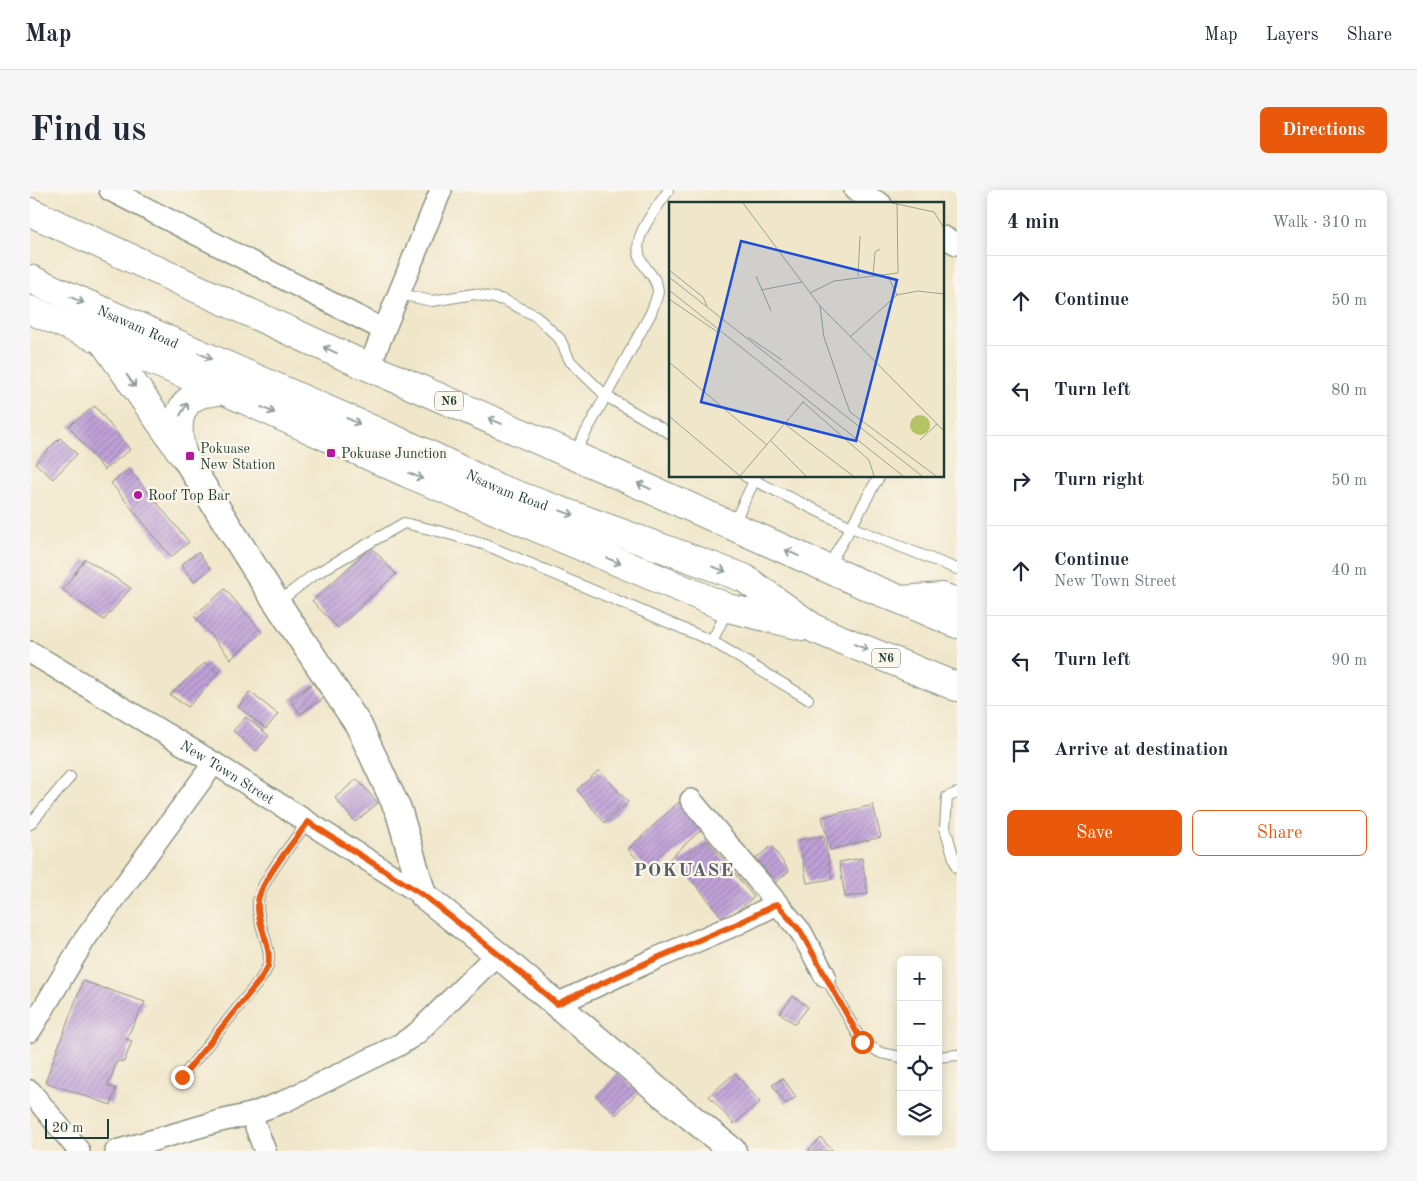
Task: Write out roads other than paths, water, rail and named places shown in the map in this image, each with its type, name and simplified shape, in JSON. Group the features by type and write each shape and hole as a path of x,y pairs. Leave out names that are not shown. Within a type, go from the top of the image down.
{"main road":[{"name":"N6","path":"30,212 369,368 573,455 869,587 957,624"},
{"name":"Nsawam Road","path":"30,279 430,455 498,488 744,578 815,629 957,687"},
{"path":"30,310 223,390 407,473 728,608 815,629"},
{"path":"103,341 182,453"},
{"path":"182,453 177,431 180,415 185,405 196,396 223,390"},
{"path":"901,600 942,597 957,602"}],"street":[{"path":"110,190 384,330"},
{"path":"369,368 441,190"},
{"path":"855,190 877,202"},
{"path":"944,237 957,244"},
{"path":"182,453 277,603 359,726 398,812 423,895 498,954 732,1151"},
{"name":"New Town Street","path":"30,652 214,763 423,895"},
{"path":"30,1031 85,938 214,763"},
{"path":"691,800 801,932 825,976"},
{"path":"557,1004 737,924 777,904"},
{"path":"116,1151 168,1144 251,1114 283,1102 399,1045 416,1034 498,954"},
{"path":"30,1091 79,1151"},
{"path":"251,1114 265,1151"}],"lane":[{"path":"573,455 652,313 658,292 656,283 641,263 638,242 643,229 668,191"},
{"path":"399,294 432,302 474,294 504,300 536,316 560,339 570,361 606,396 669,433"},
{"path":"732,526 752,478 851,527 957,568"},
{"path":"826,568 878,478"},
{"path":"277,603 312,576 404,523 486,545 712,640 808,699"},
{"path":"712,640 728,608"},
{"path":"30,824 70,777"},
{"path":"957,793 947,797 945,828 957,868"},
{"path":"182,1077 260,980 268,966 268,952 259,922 258,902 261,888 308,822"},
{"path":"825,976 862,1042 881,1052 897,1056"},
{"path":"942,1057 957,1055"}],"place":[{"name":"Pokuase Junction","path":"331,453"},
{"name":"Pokuase New Station","path":"190,456"},
{"name":"Roof Top Bar","path":"138,495"}],"district":[{"name":"POKUASE","path":"684,869"}]}
